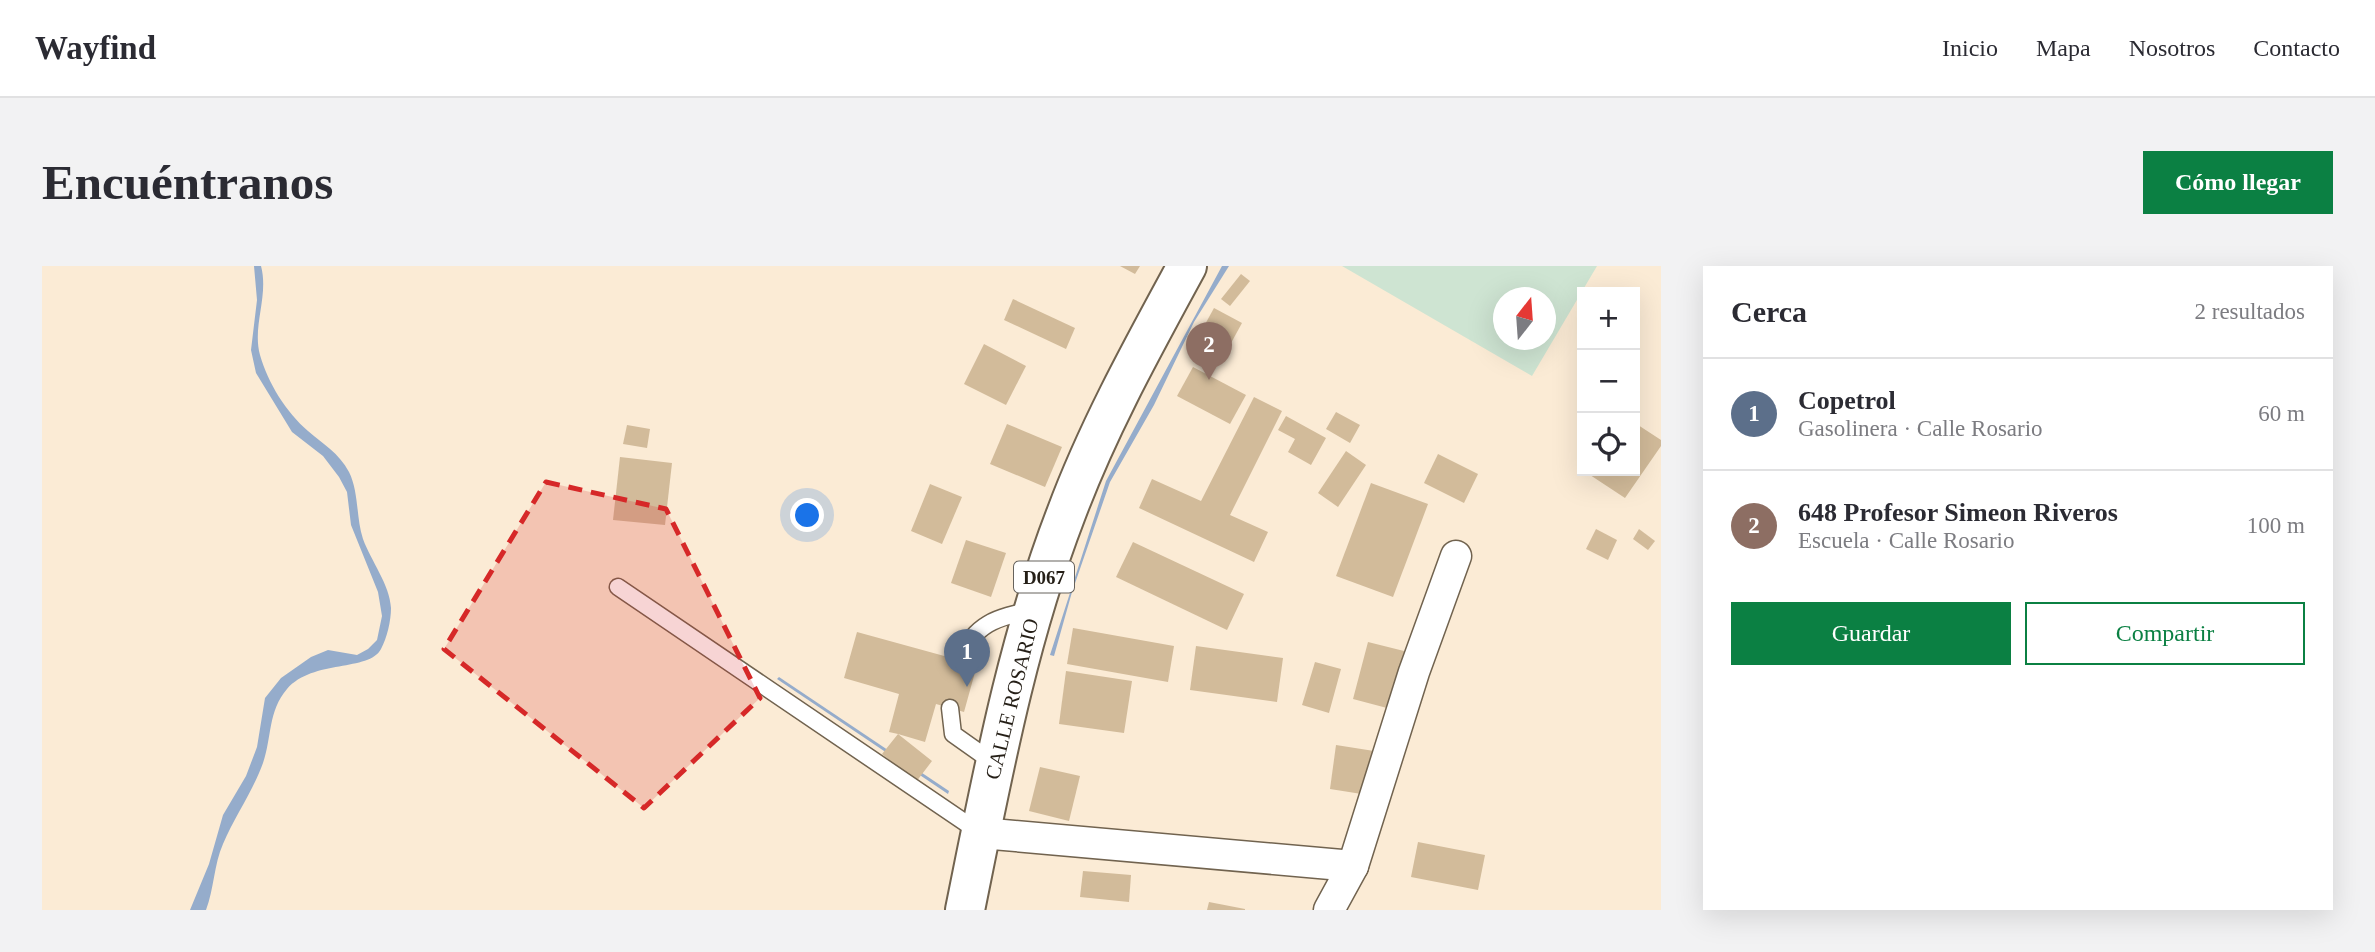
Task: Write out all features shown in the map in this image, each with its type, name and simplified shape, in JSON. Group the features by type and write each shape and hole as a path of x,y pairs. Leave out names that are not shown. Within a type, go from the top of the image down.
{"main road":[{"name":"CALLE ROSARIO","path":"965,910 996,764 1034,610 1065,516 1090,452 1187,266"}],"street":[{"path":"1329,910 1353,866 1414,672 1456,556"},
{"path":"981,833 1353,866"}],"lane":[{"path":"618,587 981,833"},
{"path":"958,660 968,640 983,626 1001,617 1034,610"},
{"path":"950,708 953,734 996,764"}],"highlighted area":[{"path":"546,482 666,509 760,698 644,808 444,649"}],"green space":[{"path":"1342,266 1597,266 1585,287 1577,287 1577,300 1556,335 1556,287 1493,287 1493,350 1547,350 1532,376"}],"water":[{"path":"254,266 261,266 263,277 258,344 263,366 292,415 336,454 349,472 363,539 384,582 390,599 391,613 385,640 375,656 365,661 311,673 298,680 281,697 273,715 263,763 220,852 206,910 190,910 209,864 223,815 246,776 257,747 265,698 281,678 311,657 328,650 357,655 368,649 377,640 382,616 378,592 351,525 347,492 323,456 292,432 256,373 251,350 257,300"},
{"path":"1222,266 1229,266 1194,322 1154,405 1110,482 1072,592 1054,656 1050,655 1106,481"},
{"path":"779,677 949,791 948,794 777,679"}],"building":[{"path":"1120,266 1140,266 1135,274"},
{"path":"1241,274 1250,281 1230,306 1221,299"},
{"path":"1013,299 1075,328 1066,349 1004,320"},
{"path":"1214,308 1242,323 1219,365 1191,350"},
{"path":"984,344 1026,366 1006,405 964,384"},
{"path":"1193,367 1246,395 1230,424 1177,396"},
{"path":"1254,397 1282,411 1230,515 1268,532 1254,562 1139,508 1152,479 1201,501"},
{"path":"1336,412 1360,425 1350,443 1326,429"},
{"path":"1286,416 1326,438 1311,465 1288,452 1295,439 1278,430"},
{"path":"1007,424 1062,447 1045,487 990,464"},
{"path":"627,425 650,429 647,448 623,444"},
{"path":"1640,426 1661,440 1661,446 1625,498 1592,476 1640,476"},
{"path":"1346,451 1366,465 1338,507 1318,493"},
{"path":"1438,454 1478,474 1464,503 1424,483"},
{"path":"620,457 672,463 665,525 613,520"},
{"path":"1371,483 1428,504 1393,597 1336,576"},
{"path":"930,484 962,497 942,544 911,531"},
{"path":"1596,529 1617,540 1608,560 1586,549"},
{"path":"1639,529 1655,541 1648,550 1633,539"},
{"path":"966,540 1006,553 991,597 951,583"},
{"path":"1133,542 1244,594 1227,630 1116,577"},
{"path":"1073,628 1174,646 1168,682 1067,664"},
{"path":"857,632 977,665 964,712 936,704 925,742 889,732 899,694 844,678"},
{"path":"1368,642 1408,652 1400,686 1393,685 1387,708 1353,699"},
{"path":"1196,646 1283,658 1277,702 1190,690"},
{"path":"1315,662 1341,669 1329,713 1302,705"},
{"path":"1066,671 1132,681 1124,733 1059,724"},
{"path":"898,734 932,761 916,782 882,754"},
{"path":"1336,745 1374,751 1368,795 1330,789"},
{"path":"1040,767 1080,776 1069,821 1029,811"},
{"path":"1418,842 1485,855 1478,890 1411,877"},
{"path":"1083,871 1131,875 1129,902 1080,897"},
{"path":"1209,902 1245,909 1245,910 1207,910"}],"place":[{"name":"648 Profesor Simeon Riveros","path":"1209,380"},
{"name":"Copetrol","path":"967,687"}]}
